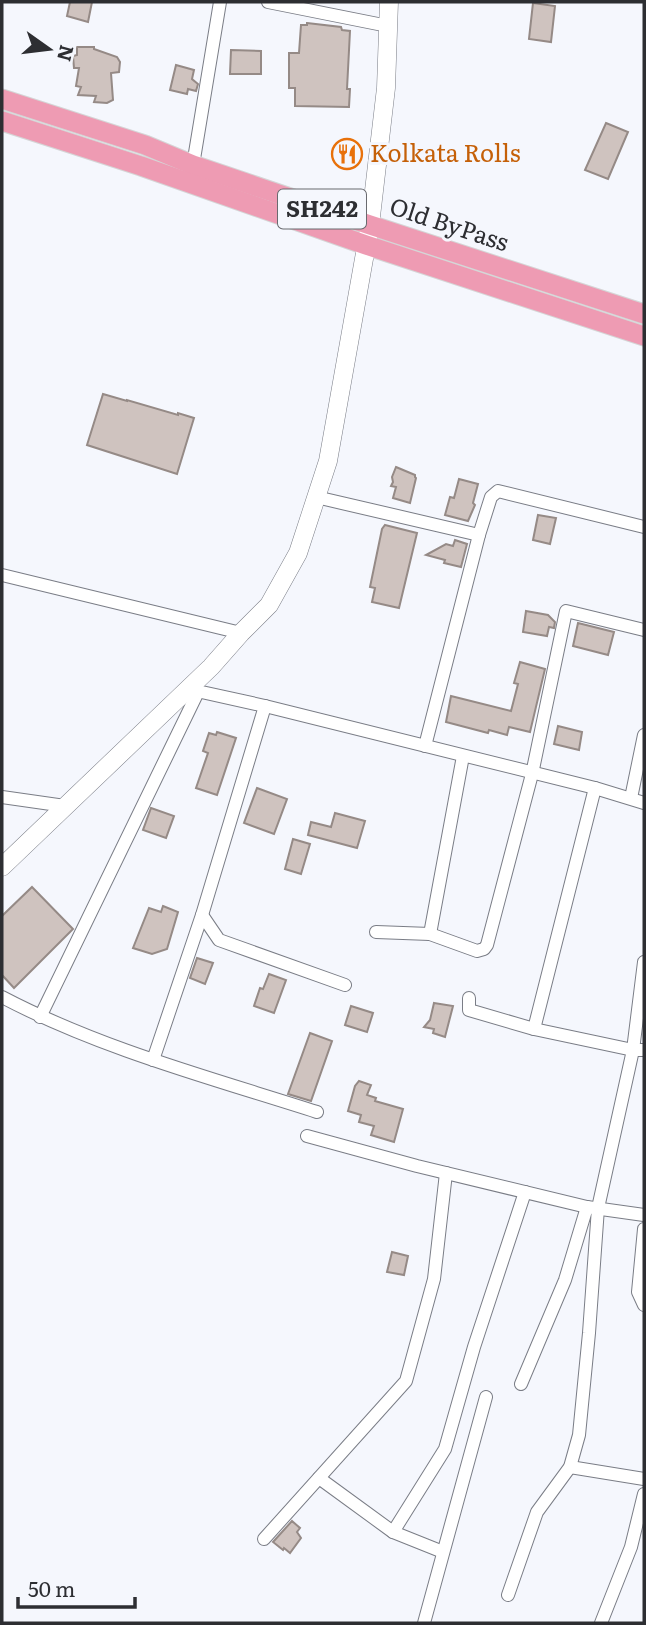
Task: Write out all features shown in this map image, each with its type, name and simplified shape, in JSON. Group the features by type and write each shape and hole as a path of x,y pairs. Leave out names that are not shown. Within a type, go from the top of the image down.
{"main road":[{"name":"Old ByPass","path":"2,99 145,145 193,165 370,225 644,314"},
{"path":"2,121 644,336"},
{"path":"141,166 145,145"}],"street":[{"path":"193,165 219,2"},
{"path":"268,2 388,26"},
{"path":"2,867 192,691 241,633 269,605 298,553 328,461 370,225 386,88 389,2"},
{"path":"425,746 491,497 498,491 644,527"},
{"path":"316,497 479,535"},
{"path":"2,575 241,633"},
{"path":"376,932 430,934 477,950 488,945 532,774 566,611 644,630"},
{"path":"192,691 265,706 644,803"},
{"path":"40,1017 192,691"},
{"path":"153,1060 202,915 265,706"},
{"path":"631,799 644,735"},
{"path":"430,934 463,756"},
{"path":"534,1029 595,789"},
{"path":"2,797 65,806"},
{"path":"202,915 219,940 345,985"},
{"path":"521,1384 593,1208 639,1050 644,962"},
{"path":"2,998 40,1017 153,1060 317,1112"},
{"path":"469,998 469,1010 534,1029 639,1050"},
{"path":"307,1136 593,1208 644,1215"},
{"path":"264,1539 407,1381 434,1279 446,1173"},
{"path":"393,1532 445,1449 474,1347 525,1192"},
{"path":"508,1595 537,1512 570,1467 579,1434 589,1333 593,1208"},
{"path":"644,1228 638,1292 644,1305"},
{"path":"424,1623 486,1397"},
{"path":"570,1467 644,1479"},
{"path":"319,1478 393,1532 443,1552"},
{"path":"601,1623 638,1548 644,1494"}],"building":[{"path":"70,2 92,2 88,22 67,16"},
{"path":"533,3 555,6 551,42 529,39"},
{"path":"307,23 341,27 342,30 350,31 347,89 350,89 349,107 295,106 295,88 289,88 289,53 299,53 301,25"},
{"path":"77,47 94,47 117,57 120,62 119,72 111,73 113,100 107,103 94,102 96,96 78,95 81,87 76,86 79,68 74,68 73,56 77,55"},
{"path":"231,50 261,51 261,74 230,74"},
{"path":"176,65 194,70 192,79 198,84 196,91 188,89 187,94 170,90"},
{"path":"606,123 628,132 608,179 585,170"},
{"path":"103,394 194,418 177,474 87,445"},
{"path":"396,467 415,475 410,503 393,498 396,487 391,486"},
{"path":"459,479 478,484 473,503 475,505 468,521 445,515 450,497 454,498"},
{"path":"538,515 556,518 550,544 533,540"},
{"path":"385,525 417,533 399,608 372,602 375,588 370,587"},
{"path":"455,540 467,544 461,567 426,555 446,544 453,546"},
{"path":"526,611 548,615 555,622 554,628 549,627 547,636 523,632"},
{"path":"578,623 614,632 608,655 573,646"},
{"path":"520,662 545,669 530,732 509,727 507,735 489,730 488,733 446,722 451,696 511,711 518,684 514,683"},
{"path":"558,726 582,732 579,750 554,744"},
{"path":"217,732 236,738 217,795 196,788 208,753 203,751 209,733 216,735"},
{"path":"257,788 287,799 274,834 244,823"},
{"path":"151,808 174,816 166,838 143,830"},
{"path":"335,813 365,821 357,848 308,835 311,822 331,827"},
{"path":"293,839 310,844 301,874 285,869"},
{"path":"32,887 73,929 14,988 2,975 2,916"},
{"path":"163,906 178,912 167,949 152,954 133,948 149,908 161,912"},
{"path":"197,958 213,963 205,984 190,978"},
{"path":"269,974 286,980 274,1013 254,1006 260,988 263,989"},
{"path":"434,1003 453,1006 445,1037 433,1033 434,1029 424,1027 430,1020"},
{"path":"351,1006 373,1013 367,1032 345,1025"},
{"path":"310,1033 332,1041 311,1101 288,1094"},
{"path":"359,1081 371,1085 367,1095 376,1098 375,1101 403,1109 394,1142 371,1135 374,1126 359,1122 361,1115 348,1111"},
{"path":"392,1252 408,1256 404,1275 387,1272"},
{"path":"292,1521 300,1528 297,1532 301,1538 290,1553 273,1542"}],"place":[{"name":"Kolkata Rolls","path":"347,154"}]}
